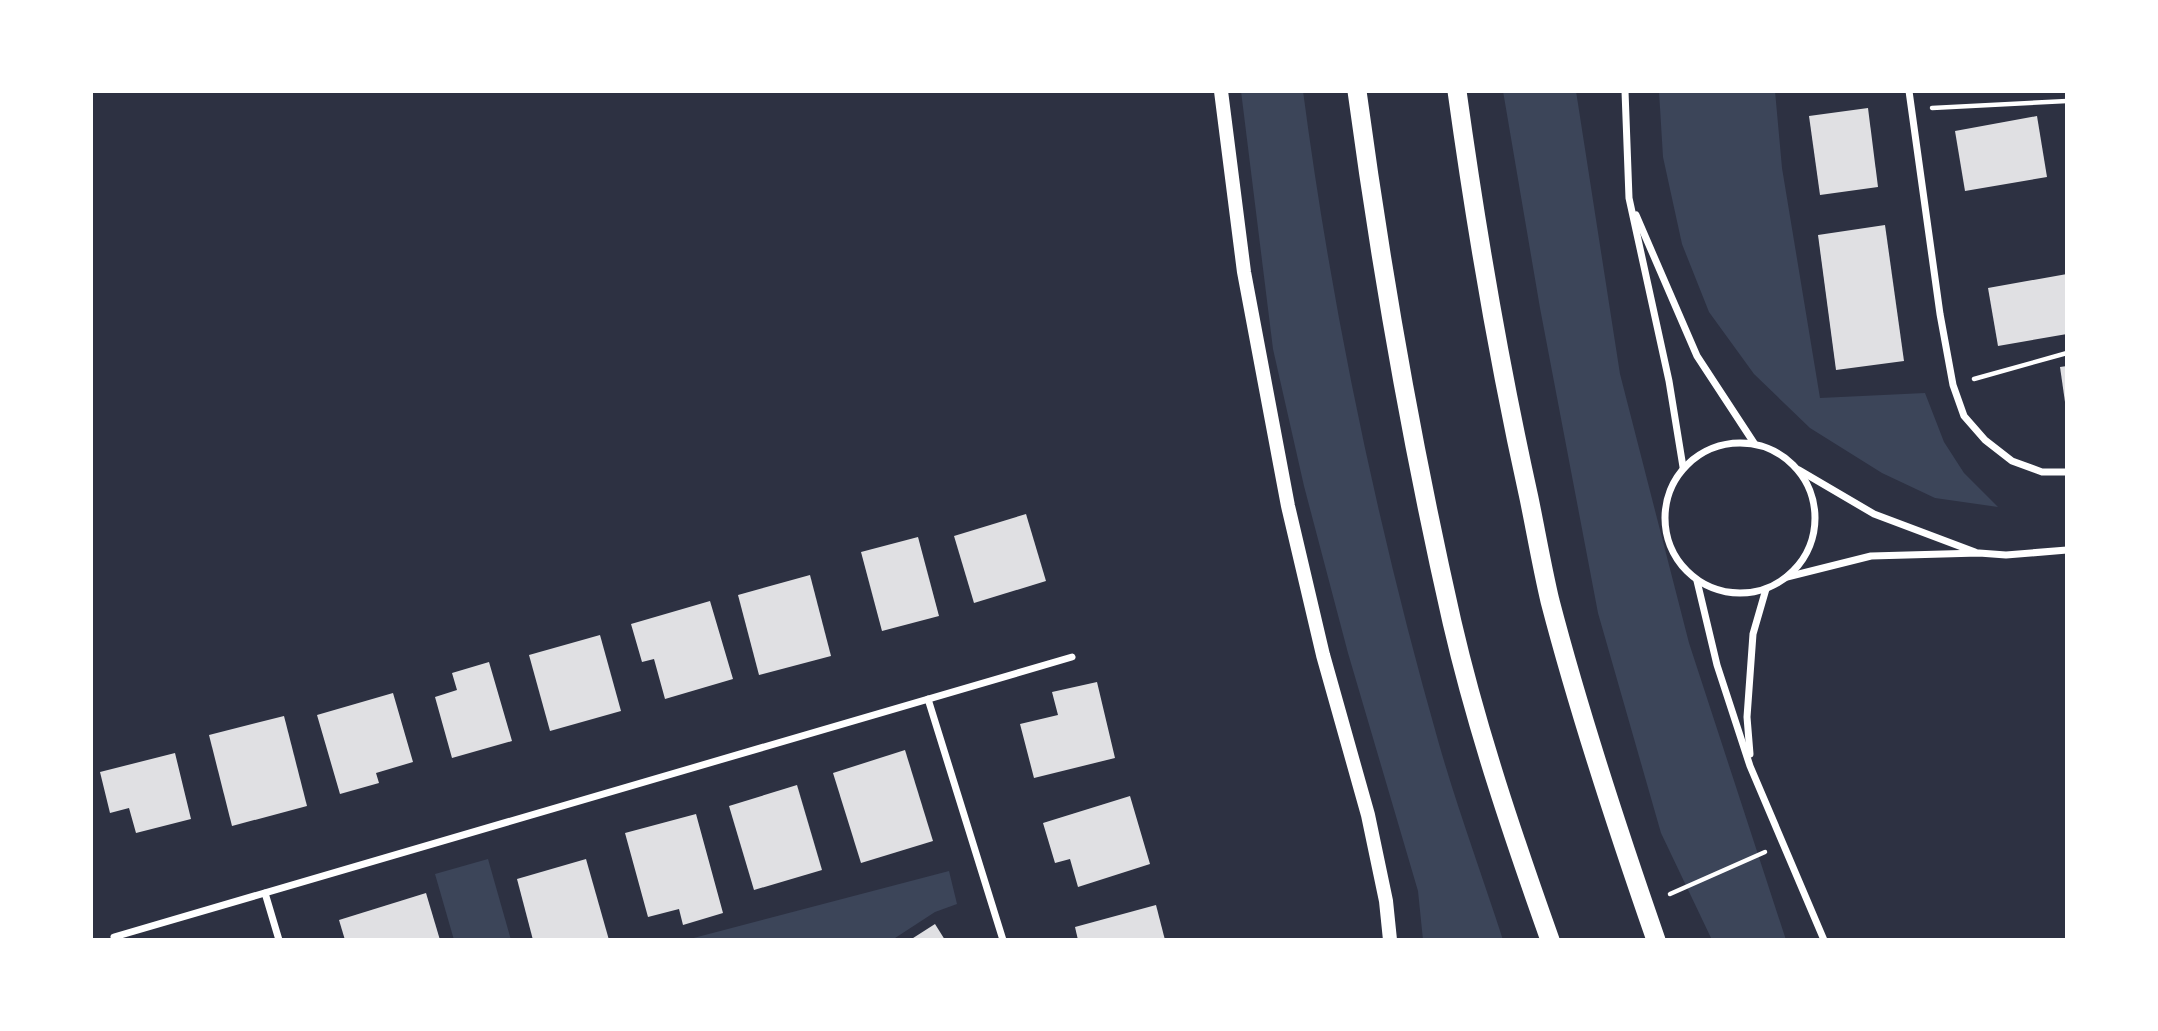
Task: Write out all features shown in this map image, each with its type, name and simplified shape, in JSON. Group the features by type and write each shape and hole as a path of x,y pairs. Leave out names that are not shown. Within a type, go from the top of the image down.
{"highway":[{"path":"1357,91 1382,271 1402,382 1453,623 1487,748 1550,940"},
{"path":"1457,91 1502,375 1550,599 1587,732 1656,940"}],"main road":[{"path":"1221,91 1244,272 1289,506 1323,655 1368,815 1390,940"}],"street":[{"path":"1625,91 1629,198 1669,381 1683,467"},
{"path":"1909,91 1940,314 1953,385 1964,416 1985,440 2012,461 2042,472 2067,472"},
{"path":"1629,198 1697,356 1754,443"},
{"path":"1979,553 1874,514 1799,469 1779,452 1754,443 1728,443 1704,451 1683,467 1669,489 1664,515 1667,540 1679,564 1697,581 1719,592 1743,594 1766,589 1787,577 1871,556 1979,553 2006,555 2067,550"},
{"path":"1787,577 1803,559 1813,537 1816,513 1811,490 1799,469"},
{"path":"1697,581 1717,665 1750,766 1824,940"},
{"path":"1750,766 1747,717 1754,634 1766,589"},
{"path":"114,937 1072,657"},
{"path":"928,699 1003,940"},
{"path":"265,893 279,940"}],"path":[{"path":"1912,109 2067,101"},
{"path":"1953,385 2067,353"},
{"path":"1644,906 1783,844"}],"shaded area":[{"path":"1241,91 1303,91 1343,338 1396,583 1439,744 1503,940 1423,940 1418,891 1348,653 1304,486 1273,349"},
{"path":"1503,91 1576,91 1620,374 1689,643 1786,940 1712,940 1661,833 1598,613 1540,308"},
{"path":"1659,91 1775,91 1782,168 1820,398 1925,393 1944,442 1964,473 1998,507 1935,498 1882,473 1810,428 1754,374 1709,312 1682,244 1663,157"},
{"path":"488,859 511,940 454,940 435,874"},
{"path":"949,871 957,904 935,912 892,940 686,940"}],"building":[{"path":"1868,108 1878,187 1820,195 1809,116"},
{"path":"2037,116 2047,177 1965,191 1955,131"},
{"path":"1885,225 1904,361 1836,370 1818,235"},
{"path":"2067,274 2067,334 1998,346 1988,288"},
{"path":"2067,366 2067,402 2065,402 2060,367"},
{"path":"1026,514 1046,581 974,603 954,536"},
{"path":"918,537 939,616 882,631 861,552"},
{"path":"810,575 831,656 759,675 738,595"},
{"path":"710,601 733,679 665,699 654,659 642,662 631,624"},
{"path":"600,635 621,711 550,731 529,655"},
{"path":"489,662 512,741 452,758 435,697 457,690 452,673"},
{"path":"1097,682 1115,758 1034,778 1020,724 1058,715 1052,692"},
{"path":"393,693 413,762 376,773 379,783 340,794 317,715"},
{"path":"284,716 307,806 232,826 209,735"},
{"path":"905,750 933,841 861,863 833,773"},
{"path":"175,753 191,819 136,833 129,808 110,813 100,772"},
{"path":"797,785 822,870 754,890 729,806"},
{"path":"1130,796 1150,864 1078,887 1070,859 1055,863 1043,823"},
{"path":"696,814 723,913 683,925 679,909 648,917 625,833"},
{"path":"586,859 609,940 533,940 517,879"},
{"path":"426,893 440,940 345,940 339,920"},
{"path":"1156,905 1165,940 1078,940 1075,927"},
{"path":"935,924 945,940 910,940"}]}
